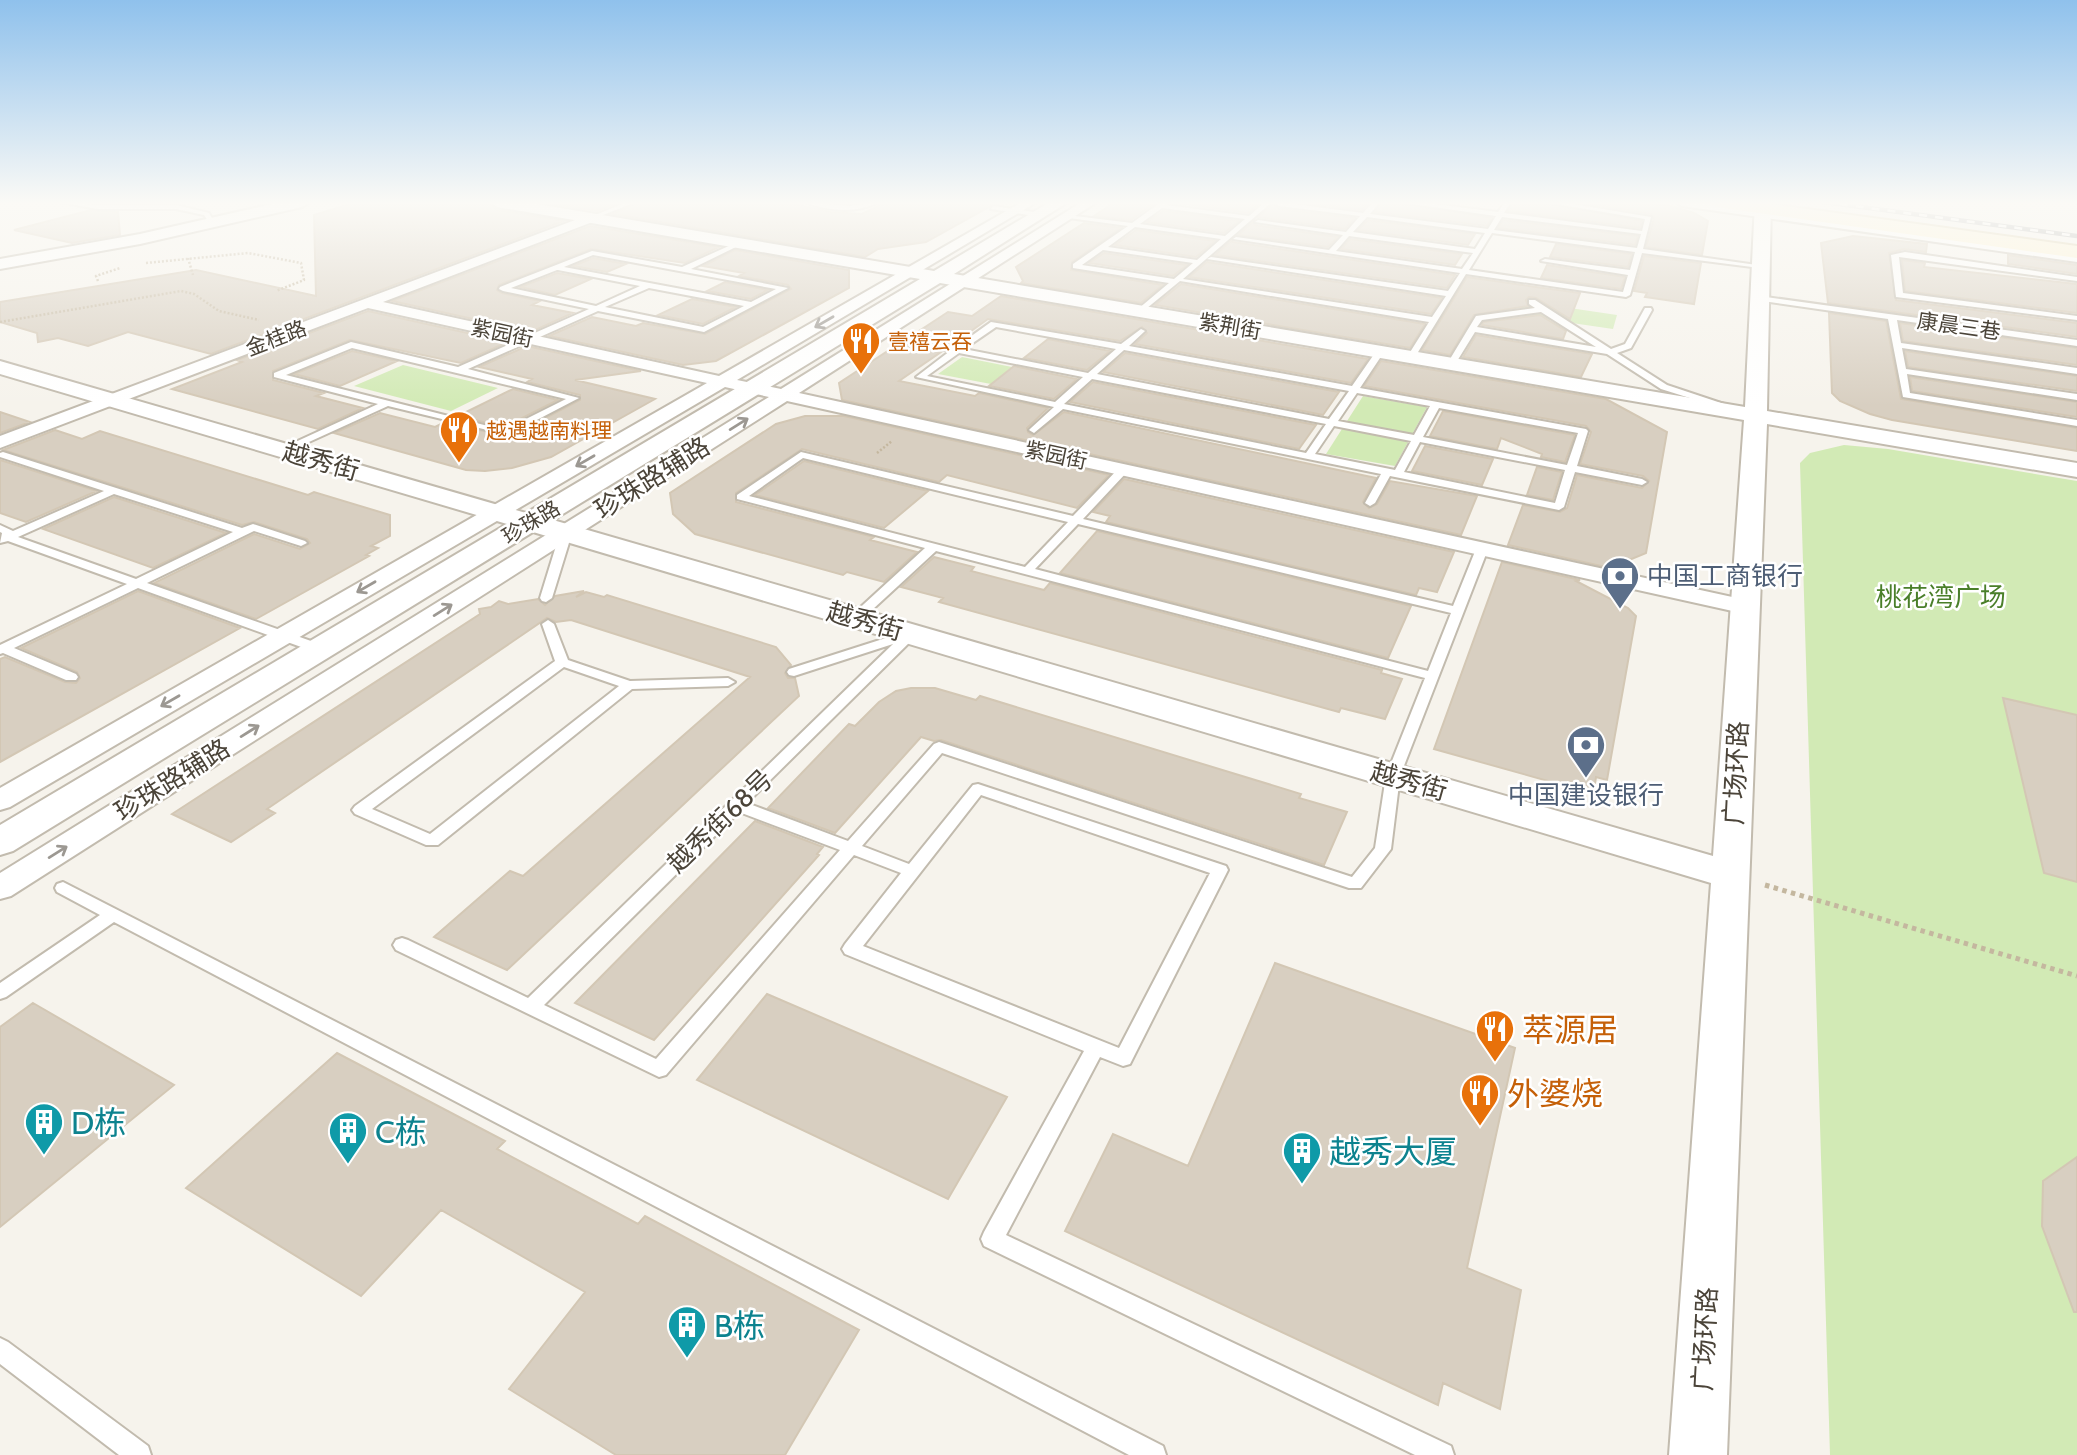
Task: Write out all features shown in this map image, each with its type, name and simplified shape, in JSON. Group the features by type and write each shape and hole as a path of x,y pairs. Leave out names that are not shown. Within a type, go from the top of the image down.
{"street":[{"name":"金桂路","path":"2,449 112,400 454,270"},
{"name":"紫荆街","path":"899,270 1756,415"},
{"name":"珍珠路辅路","path":"0,800 915,270"},
{"name":"珍珠路","path":"0,842 949,270"},
{"name":"珍珠路辅路","path":"0,888 965,281 977,270"},
{"name":"广场环路","path":"1698,1455 1756,415 1760,270"},
{"name":"紫园街","path":"367,303 1745,607"},
{"name":"越秀街","path":"0,367 1731,875"},
{"path":"1756,415 2077,470"}],"lane":[{"path":"551,270 503,289 704,330 784,288 682,270"},
{"path":"568,270 646,282 752,305"},
{"path":"661,273 673,270"},
{"path":"1101,270 1434,320"},
{"path":"1141,311 1180,282 1191,270"},
{"path":"1283,270 1450,295"},
{"path":"1449,270 1626,295 1634,270"},
{"path":"1535,282 1541,270"},
{"path":"1610,270 1633,273"},
{"path":"1896,270 1899,295 2077,318"},
{"path":"2013,270 2077,279"},
{"path":"1411,357 1464,272"},
{"path":"459,370 596,308 646,282"},
{"name":"康晨三巷","path":"1759,298 2077,343"},
{"path":"1532,302 1664,387 1756,415"},
{"path":"1451,364 1479,318 1543,309"},
{"path":"1472,329 1610,352 1628,346 1648,310"},
{"path":"1892,317 1906,396 2077,423"},
{"path":"994,324 1583,431 1559,507 920,377 958,351 994,324"},
{"path":"1034,430 1141,331"},
{"path":"909,341 1642,481"},
{"path":"351,345 574,398 505,433 387,403 277,374 351,345"},
{"path":"1897,345 2077,371"},
{"path":"1309,456 1380,352"},
{"path":"1902,370 2077,397"},
{"path":"284,450 387,403"},
{"path":"1370,503 1418,439 1436,404"},
{"path":"2,449 114,490 244,532"},
{"path":"1433,676 741,497 801,455 1458,611"},
{"path":"1027,571 1123,470"},
{"path":"3,535 114,490"},
{"path":"1,649 253,527 301,543"},
{"path":"546,598 566,533"},
{"path":"3,535 320,649"},
{"path":"856,618 933,547"},
{"path":"402,945 659,1069 939,747 1355,884 1383,849 1393,776 1482,549"},
{"path":"548,624 562,662"},
{"path":"793,672 911,634"},
{"name":"越秀街68号","path":"530,1007 911,634"},
{"path":"1,649 71,677"},
{"path":"562,662 360,810 432,841 629,685"},
{"path":"562,662 629,685 728,682"},
{"path":"978,789 1220,870 1123,1058 851,949 912,871 978,789"},
{"path":"736,805 912,871"},
{"path":"63,888 1154,1455"},
{"path":"0,992 114,914"},
{"path":"1096,1047 992,1240 1441,1455"},
{"path":"0,1350 139,1455"}],"path":[{"path":"98,281 96,276 114,270"},
{"path":"192,270 193,275"},
{"path":"276,290 304,280 302,270"},
{"path":"0,322 181,291 194,294 219,311 297,330"},
{"path":"857,468 915,424"},
{"path":"1731,875 2077,976"}],"green space":[{"path":"1523,301 1617,315 1613,329 1517,315"},
{"path":"962,357 1012,367 991,384 938,374"},
{"path":"403,365 498,388 451,411 354,386"},
{"path":"1363,396 1427,407 1395,466 1326,454"},
{"name":"桃花湾广场","path":"1844,445 1888,449 2077,481 2077,1455 1830,1455 1800,463 1810,453"}],"building":[{"path":"196,270 316,296 315,270 434,270 211,354 128,332 88,346 58,338 38,342 37,333 0,322 0,302"},
{"path":"474,270 538,270 499,285 497,290 540,301 532,305 573,313 531,332 392,301"},
{"path":"726,270 848,270 849,288 716,361 683,365 549,336 592,317 636,326 643,323 705,334 791,289 788,285 739,276 744,273"},
{"path":"1017,270 1071,270 1163,285 1141,303 1021,283 1023,281"},
{"path":"1134,270 1181,270 1173,276"},
{"path":"1198,270 1259,270 1442,298 1431,314 1189,277"},
{"path":"1320,270 1421,270 1455,275 1447,288"},
{"path":"1545,270 1579,270 1625,277 1621,289 1541,278"},
{"path":"1640,270 1700,270 1694,304 1645,297 1647,293 1634,291"},
{"path":"1824,270 1892,270 1896,300 2077,323 2077,337 1828,303"},
{"path":"1903,270 1950,270 2077,284 2077,313 1905,291"},
{"path":"2049,270 2077,270 2077,274"},
{"path":"557,273 591,279 555,295 520,287"},
{"path":"1467,277 1580,293 1570,319 1536,298 1529,297 1526,300 1528,306 1474,315 1450,355 1422,350"},
{"path":"725,282 768,290 751,299 707,291"},
{"path":"1181,284 1425,324 1410,348 1155,305"},
{"path":"1001,296 1368,359 1351,383 1135,344 1147,333 1142,327 1120,341 988,319 953,344 910,337 948,312 972,316"},
{"path":"692,299 736,307 703,324 658,315"},
{"path":"368,311 508,342 461,363 350,340 273,371 273,380 324,393 316,396 363,408 318,429 172,389 242,362 237,360"},
{"path":"1829,313 1886,321 1901,399 2077,428 2077,451 1892,420 1840,401 1832,393"},
{"path":"1540,315 1566,331 1563,339 1482,325 1483,322"},
{"path":"1900,323 2077,348 2077,365 1903,341"},
{"path":"1476,335 1592,354 1581,377 1463,357"},
{"path":"1048,339 1110,351 1087,370 1024,358"},
{"path":"903,341 906,346 941,352 899,381 975,396 979,393 1048,408 1027,428 1033,435 1064,412 1376,478 1363,502 1369,508 1377,504 1390,481 1477,496 1461,535 842,400 839,383"},
{"path":"527,346 641,371 575,380 655,399 551,457 512,468 485,471 466,470 334,433 380,413 435,427 445,422 509,437 580,400 580,395 527,382 532,379 479,367"},
{"path":"352,351 397,361 340,386 294,374"},
{"path":"1905,351 2077,376 2077,391 1908,367"},
{"path":"1125,353 1339,392 1323,415 1103,372"},
{"path":"1381,361 1606,399 1667,432 1646,553 1610,568 1508,545 1523,505 1560,512 1567,508 1577,475 1642,488 1649,481 1643,476 1580,464 1591,432 1586,426 1364,386"},
{"path":"1014,366 1077,379 1054,399 989,386"},
{"path":"1910,377 2077,402 2077,417 1912,391"},
{"path":"1093,382 1316,425 1299,449 1070,402"},
{"path":"513,389 558,400 504,427 458,416"},
{"path":"1443,411 1575,435 1565,462 1541,457 1542,454 1501,438 1497,449 1430,436"},
{"path":"0,412 30,422 0,433"},
{"path":"805,416 844,416 1109,475 1077,508 947,475 939,482 802,449 736,493 736,502 874,537 870,540 917,552 884,582 847,572 843,575 695,534 673,514 670,493 776,424"},
{"path":"55,430 82,439 100,431 308,495 314,492 390,515 390,536 371,546 378,548 366,555 369,556 256,619 154,583 254,534 300,549 310,543 307,539 254,522 242,525 3,450"},
{"path":"1425,446 1493,459 1482,485 1412,471"},
{"path":"0,460 97,491 26,522 0,513"},
{"path":"804,461 928,491 884,528 755,495"},
{"path":"1537,467 1562,472 1553,500 1527,495"},
{"path":"1124,479 1454,552 1437,592 1419,588 1416,595 1106,522 1110,516 1093,512"},
{"path":"114,497 226,533 153,568 43,529"},
{"path":"1097,531 1411,606 1388,658 1060,573"},
{"path":"934,557 974,567 971,571 1044,590 1050,583 1382,670 1381,673 1402,679 1385,719 1341,708 1339,712 939,602 943,598 901,587"},
{"path":"1502,562 1580,580 1576,581 1628,608 1636,616 1607,780 1596,777 1594,790 1573,788 1434,749"},
{"path":"138,591 240,628 0,762 0,659 5,657 65,682 76,683 80,678 77,672 21,648"},
{"path":"584,591 576,597 586,592 604,597 607,595 776,647 791,665 785,673 788,678 795,678 799,696 507,970 434,937 510,871 523,876 750,677 571,620 556,622 547,618 267,809 275,813 231,842 172,814 480,614 479,609 491,607 499,601 508,604 538,599 545,605 555,596"},
{"path":"935,688 976,700 980,696 1301,794 1299,798 1347,812 1324,865 941,740 921,737 835,833 768,808 849,724 855,726 879,702 896,691"},
{"path":"2003,698 2077,715 2077,882 2044,873"},
{"path":"755,821 823,847 817,854 819,855 654,1040 575,1003"},
{"path":"1275,963 1515,1048 1467,1268 1521,1290 1500,1409 1443,1383 1438,1405 1065,1231 1113,1134 1188,1166"},
{"path":"767,994 1007,1097 948,1199 697,1080"},
{"name":"D栋","path":"33,1003 174,1085 0,1227 0,1027"},
{"path":"337,1053 505,1141 497,1149 638,1224 645,1216 859,1330 785,1455 616,1455 509,1389 585,1292 441,1210 361,1296 186,1188"},
{"path":"2077,1157 2077,1312 2074,1312 2042,1226 2043,1181"}],"place":[{"name":"壹禧云吞","path":"861,375"},
{"name":"越遇越南料理","path":"459,464"},
{"name":"中国工商银行","path":"1620,610"},
{"name":"中国建设银行","path":"1586,779"},
{"name":"萃源居","path":"1495,1063"},
{"name":"外婆烧","path":"1480,1127"},
{"name":"D栋","path":"44,1156"},
{"name":"C栋","path":"348,1165"},
{"name":"越秀大厦","path":"1302,1185"},
{"name":"B栋","path":"687,1359"}]}
